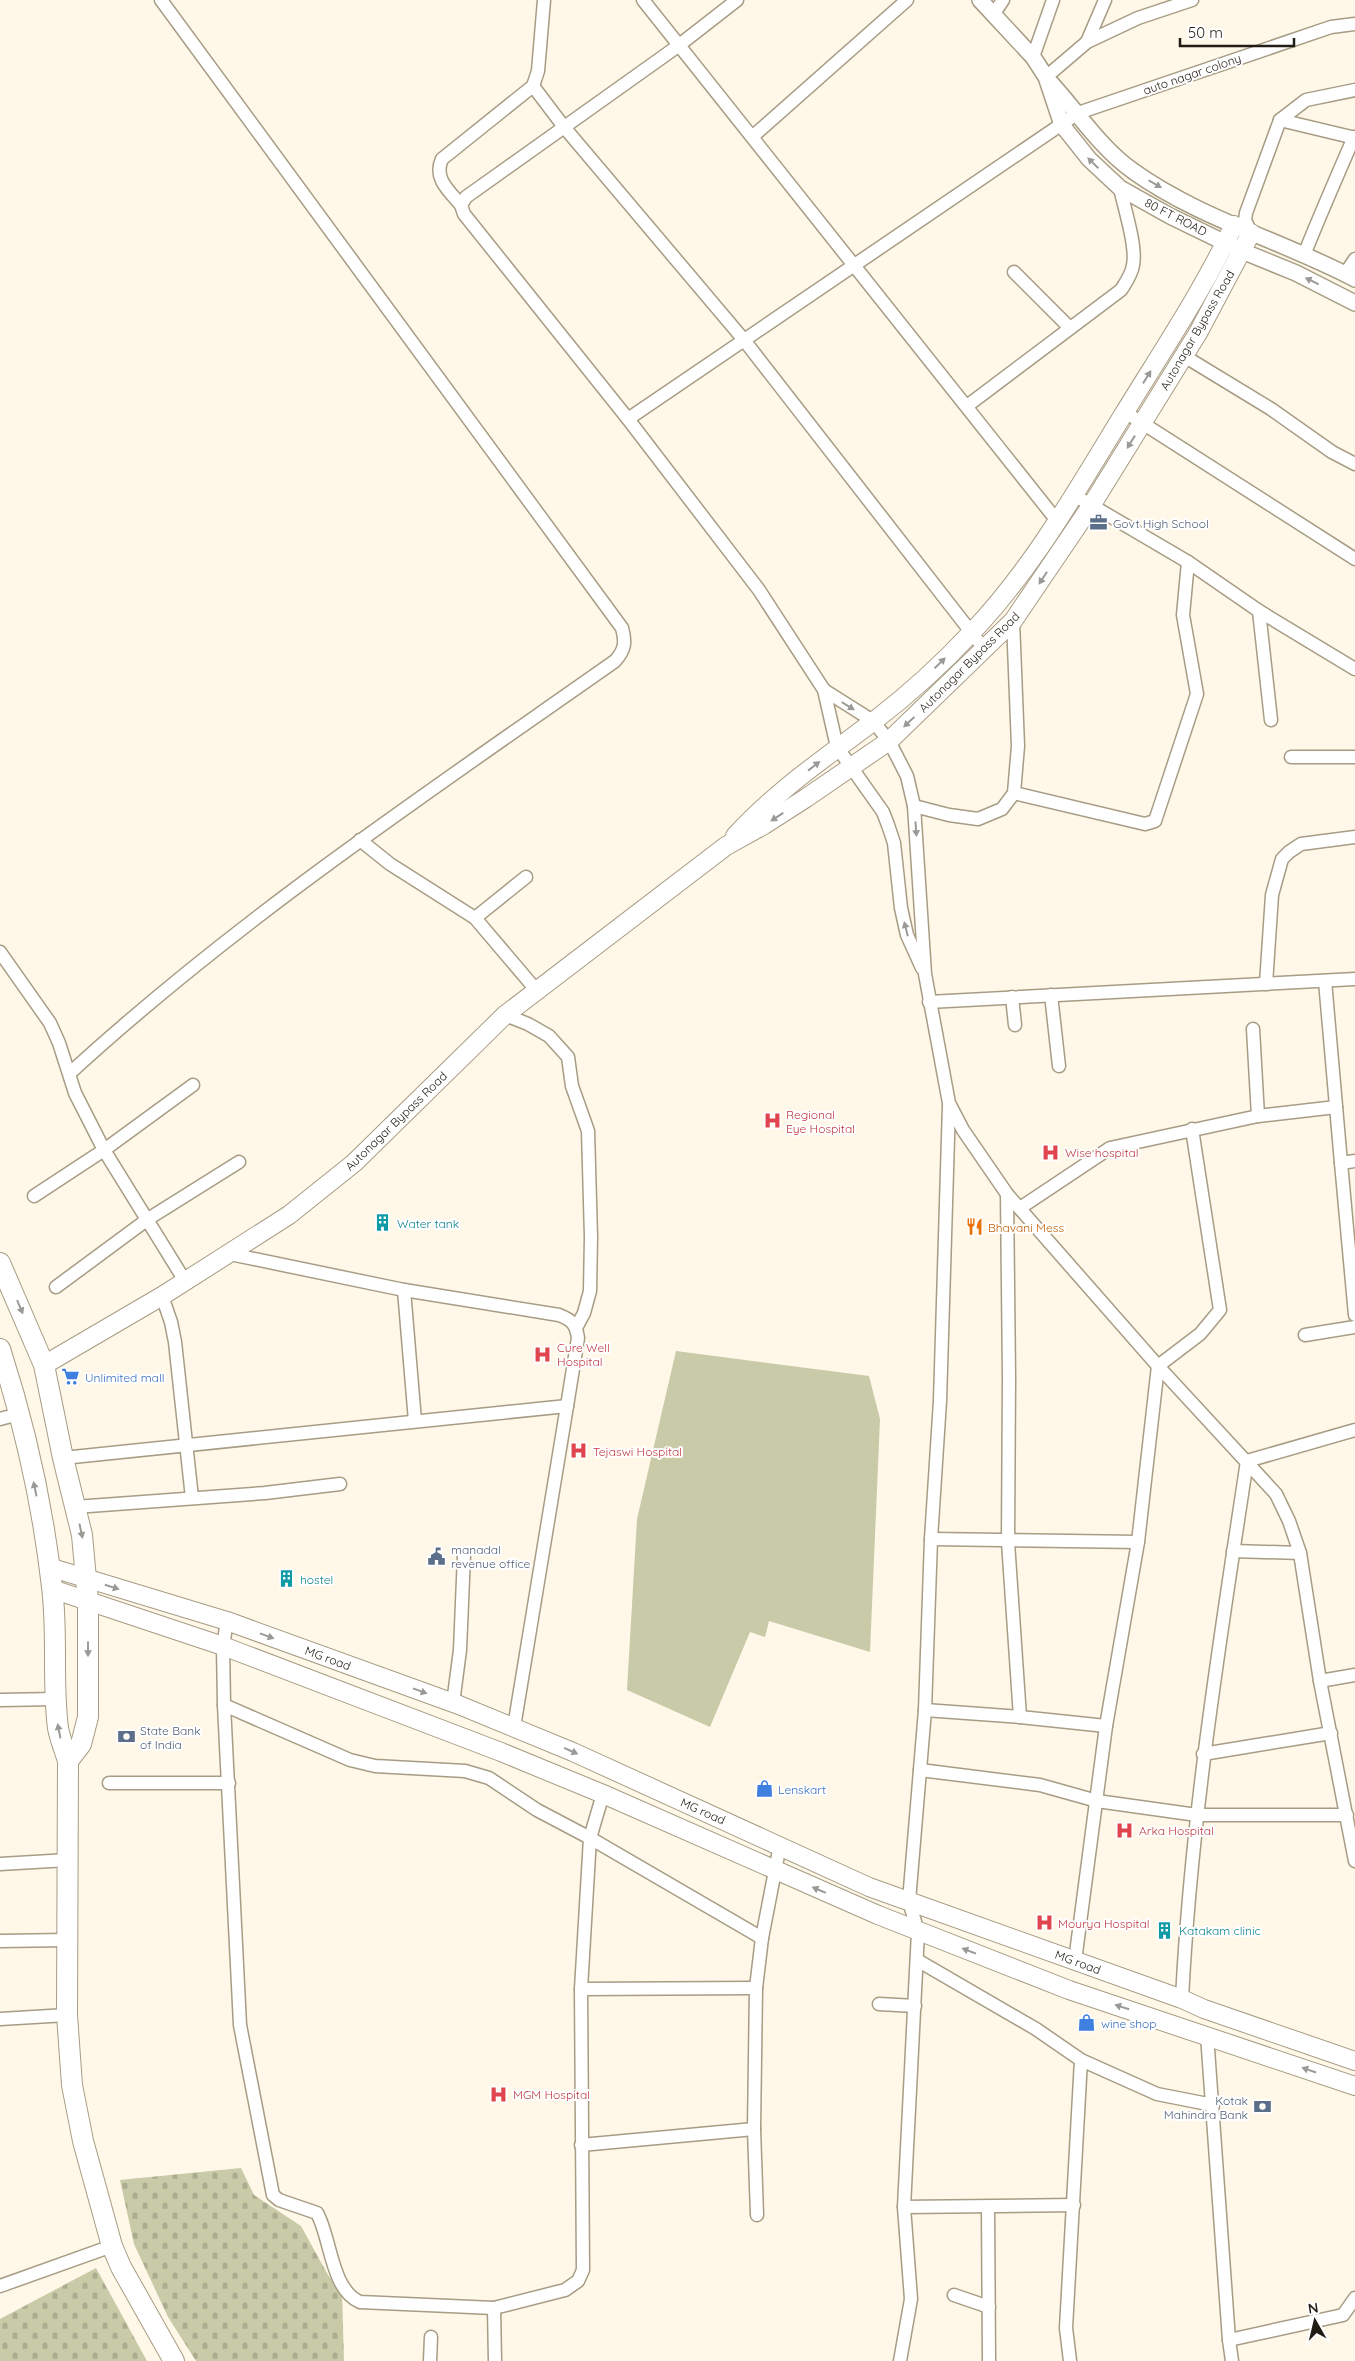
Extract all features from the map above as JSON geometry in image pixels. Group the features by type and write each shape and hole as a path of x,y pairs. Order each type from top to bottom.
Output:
{"highway":[{"path":"0,1263 44,1365 63,1458 82,1534 88,1601 88,1717 81,1744 68,1761"},
{"path":"0,1349 9,1416 42,1519 52,1589 58,1730 68,1761 67,2015 72,2085 81,2132 112,2246 121,2267 174,2361"}],"main road":[{"name":"Autonagar Bypass Road","path":"726,846 756,814 914,688 972,633 1009,588 1058,522 1181,323 1234,225"},
{"name":"Autonagar Bypass Road","path":"44,1365 162,1296 289,1215 354,1163 505,1016 726,846 764,825 852,768 889,741 1013,621 1091,506 1184,356 1251,233"},
{"name":"MG road","path":"49,1567 227,1621 453,1703 780,1845 869,1887 1182,1999 1204,2009 1354,2056"},
{"name":"MG road","path":"52,1589 223,1646 492,1749 603,1794 774,1871 918,1932 1069,1990 1355,2086"}],"street":[{"path":"70,1073 134,1014 210,952 360,840 616,661 624,652 625,638 622,628 161,0"},
{"path":"544,0 538,71 533,86 442,159 438,167 439,175 444,185 461,205 464,214 628,419 759,590 824,690 838,747 883,812 888,825 894,843 901,908 908,935 925,974"},
{"path":"643,0 1058,522"},
{"path":"461,205 466,197 678,46 737,0"},
{"path":"752,137 907,0"},
{"name":"80 FT ROAD","path":"980,0 1033,57 1046,78 1104,145 1132,171 1234,225 1350,277"},
{"path":"993,15 1003,0"},
{"path":"1033,57 1053,0"},
{"path":"1087,42 1105,0"},
{"path":"1046,78 1087,42 1138,18 1192,0"},
{"name":"auto nagar colony","path":"628,419 1078,113 1330,28 1355,24"},
{"name":"80 FT ROAD","path":"1046,78 1062,125 1089,159 1120,188 1170,216 1242,251 1296,273 1355,303"},
{"path":"533,86 564,127 744,340 985,650"},
{"path":"1251,233 1245,220 1246,213 1280,120 1306,100 1355,90"},
{"path":"1280,120 1354,138 1333,181 1328,198 1304,255"},
{"path":"967,406 1121,290 1128,279 1133,265 1133,252 1120,188"},
{"path":"1350,277 1355,259"},
{"path":"1014,272 1070,328"},
{"path":"1184,356 1271,409 1332,452 1355,464"},
{"path":"1125,412 1355,559"},
{"path":"1074,495 1188,562 1259,611 1355,669"},
{"path":"1014,793 1145,824 1156,822 1198,694 1183,614 1188,562"},
{"path":"1259,611 1271,720"},
{"path":"914,806 949,815 978,819 1002,809 1014,793 1018,738 1013,621"},
{"path":"824,690 873,721 889,741 908,776 912,788 925,974 949,1103 940,1401 931,1540 925,1710 909,1901 918,1932 904,2207 911,2299 897,2360"},
{"path":"1291,757 1355,756"},
{"path":"1266,984 1272,895 1282,859 1288,852 1301,844 1355,837"},
{"path":"360,840 390,864 475,918 537,991"},
{"path":"475,918 526,877"},
{"path":"0,952 50,1024 70,1073 75,1093 104,1150 185,1280"},
{"path":"929,1002 1355,978"},
{"path":"1325,981 1355,1315"},
{"path":"1051,995 1059,1066"},
{"path":"1012,997 1014,1024"},
{"path":"505,1016 528,1024 549,1036 568,1057 572,1086 588,1130 591,1227 590,1291 584,1313 576,1328"},
{"path":"1253,1029 1258,1116"},
{"path":"34,1196 104,1150 193,1085"},
{"path":"949,1103 963,1130 1007,1194 1158,1366 1276,1494 1289,1521 1300,1552 1320,1681 1355,1861"},
{"path":"1020,1208 1110,1148 1258,1116 1336,1107"},
{"path":"1075,1961 1106,1726 1138,1542 1158,1366 1200,1334 1220,1310 1192,1129"},
{"path":"56,1287 148,1219 239,1162"},
{"path":"1341,1163 1355,1162"},
{"path":"1007,1194 1010,1378 1008,1542 1020,1717"},
{"path":"230,1254 404,1290 559,1315 571,1320 576,1328 578,1338 514,1728"},
{"path":"404,1290 415,1421"},
{"path":"162,1296 171,1322 175,1342 188,1445 192,1498"},
{"path":"1305,1335 1355,1327"},
{"path":"63,1458 567,1406"},
{"path":"1247,1461 1355,1430"},
{"path":"1182,1999 1185,1943 1203,1754 1247,1461"},
{"path":"75,1508 265,1493 340,1484"},
{"path":"931,1540 1138,1542"},
{"path":"1233,1551 1300,1552"},
{"path":"453,1703 460,1650 464,1555"},
{"path":"227,1621 223,1646 224,1705 240,2026 273,2195 279,2200 318,2212 324,2225 336,2276 352,2299 360,2302 494,2308 565,2290 578,2281 583,2270 581,1989 590,1838 603,1794"},
{"path":"1320,1681 1355,1675"},
{"path":"0,1700 56,1699"},
{"path":"224,1705 350,1760 375,1766 465,1771 489,1778 537,1810 590,1838 762,1938"},
{"path":"925,1710 1106,1726"},
{"path":"1203,1754 1331,1733"},
{"path":"920,1770 1040,1786 1097,1801 1197,1814 1347,1815"},
{"path":"109,1783 228,1783"},
{"path":"757,2215 754,2129 756,1988 762,1938 780,1845"},
{"path":"0,1864 68,1860"},
{"path":"0,1941 68,1940"},
{"path":"916,1960 1036,2029 1081,2060 1157,2094 1213,2105"},
{"path":"581,1989 756,1988"},
{"path":"879,2004 915,2006"},
{"path":"0,2019 67,2015"},
{"path":"1207,2035 1232,2361"},
{"path":"1070,2361 1066,2328 1081,2060"},
{"path":"581,2145 754,2129"},
{"path":"904,2207 1074,2205"},
{"path":"988,2207 989,2361"},
{"path":"0,2286 112,2246"},
{"path":"954,2295 988,2307"},
{"path":"1229,2340 1343,2316 1355,2298"},
{"path":"494,2308 495,2361"},
{"path":"430,2361 431,2337"}],"green space":[{"path":"676,1351 869,1376 880,1419 870,1652 769,1621 765,1637 750,1632 710,1727 627,1690 637,1519"},
{"path":"241,2168 254,2195 301,2226 328,2275 342,2294 344,2361 196,2361 168,2317 134,2244 120,2180"},
{"path":"96,2268 147,2361 0,2361 0,2319"}],"place":[{"name":"Govt High School","path":"1099,523"},
{"name":"Regional Eye Hospital","path":"772,1121"},
{"name":"Wise hospital","path":"1051,1152"},
{"name":"Water tank","path":"383,1223"},
{"name":"Bhavani Mess","path":"974,1227"},
{"name":"Cure Well Hospital","path":"543,1354"},
{"name":"Unlimited mall","path":"71,1377"},
{"name":"Tejaswi Hospital","path":"579,1451"},
{"name":"manadal revenue office","path":"437,1556"},
{"name":"hostel","path":"286,1579"},
{"name":"State Bank of India","path":"126,1737"},
{"name":"Lenskart","path":"764,1789"},
{"name":"Arka Hospital","path":"1125,1830"},
{"name":"Mourya Hospital","path":"1044,1923"},
{"name":"Katakam clinic","path":"1165,1930"},
{"name":"wine shop","path":"1087,2023"},
{"name":"MGM Hospital","path":"499,2094"},
{"name":"Kotak Mahindra Bank","path":"1262,2107"}]}
